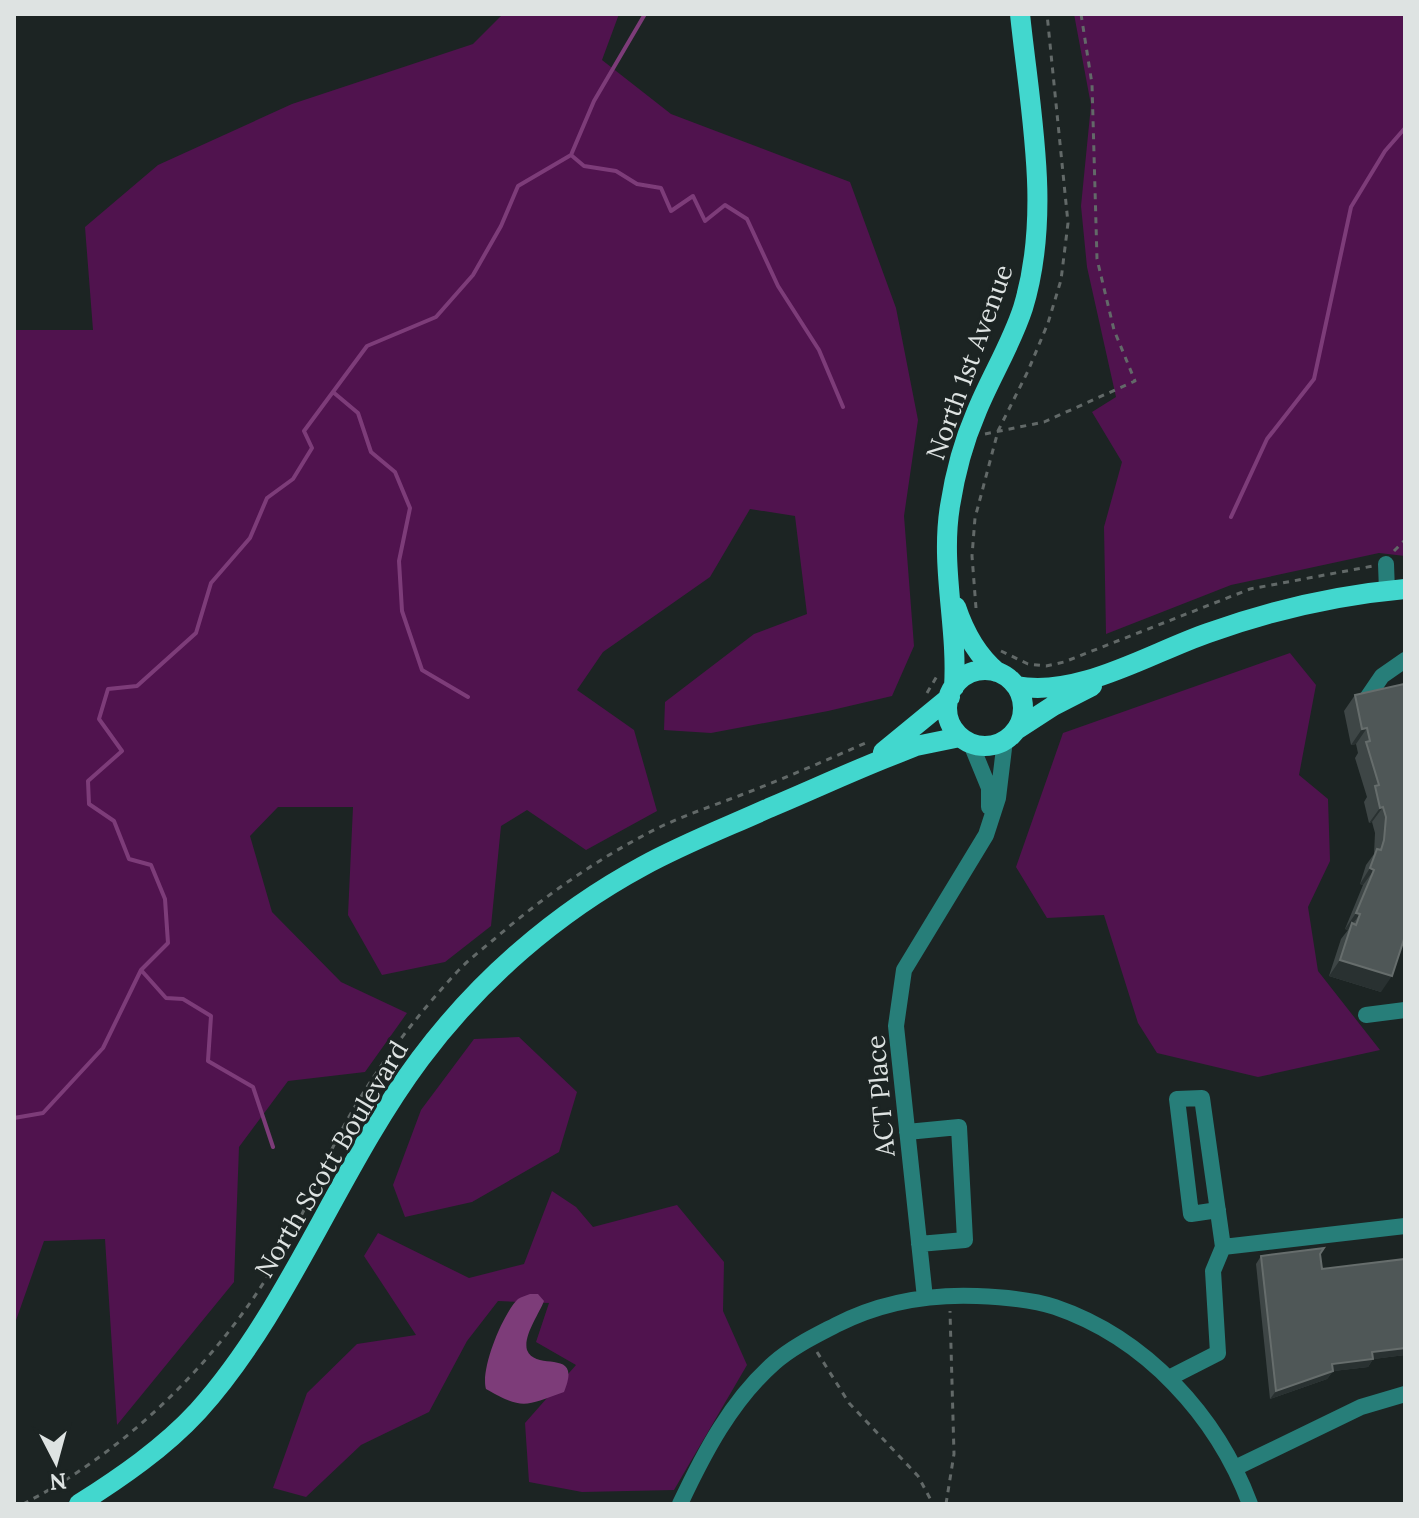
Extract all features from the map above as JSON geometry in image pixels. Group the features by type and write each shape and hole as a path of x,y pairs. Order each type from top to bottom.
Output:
{"main road":[{"name":"North 1st Avenue","path":"952,692 955,663 946,537 949,509 966,438 1023,308 1037,233 1039,198 1020,14"},
{"name":"North 1st Avenue","path":"948,584 964,628 981,656 997,672"},
{"path":"1109,675 1045,688 1016,686 997,672 972,673 961,679 952,692 948,715 952,727 966,740 984,746 1010,735 1109,675 1206,633 1327,600 1396,590"},
{"path":"1010,735 1023,708 1016,686"},
{"name":"North Scott Boulevard","path":"868,765 952,692"},
{"name":"North Scott Boulevard","path":"79,1504 153,1452 197,1412 223,1380 248,1347 404,1082 448,1023 512,959 593,896 641,867 916,746 966,740"}],"lane":[{"path":"1386,564 1396,590"},
{"path":"1367,698 1382,676 1405,660"},
{"name":"ACT Place","path":"925,1298 896,1026 904,970 986,835 1000,785 1002,746 1010,735"},
{"name":"ACT Place","path":"966,740 980,760 989,788 990,817"},
{"path":"1366,1015 1405,1010"},
{"path":"1169,1378 1218,1353 1213,1271 1223,1247 1218,1210 1202,1098 1177,1099 1191,1214 1218,1210"},
{"path":"907,1132 959,1127 965,1240 919,1244"},
{"path":"1223,1247 1405,1226"},
{"path":"680,1504 702,1458 737,1402 775,1362 809,1339 858,1314 898,1301 950,1295 1007,1298 1053,1306 1095,1324 1134,1349 1180,1388 1237,1467 1250,1504"},
{"path":"1237,1467 1361,1407 1405,1394"}],"path":[{"path":"966,438 1044,422 1135,381 1114,330 1097,259 1092,84 1081,14"},
{"path":"981,656 1004,651 1028,664 1046,666 1064,662 1250,589 1386,564"},
{"path":"922,699 943,665 955,663"},
{"path":"806,769 872,740"},
{"path":"946,1504 954,1454 950,1295"},
{"path":"809,1339 849,1403 918,1476 933,1504"}],"shaded area":[{"path":"503,14 619,14 602,60 671,114 850,182 896,308 918,420 904,516 914,646 892,696 711,733 664,730 665,702 754,634 807,614 795,516 750,509 710,577 603,652 577,690 634,730 657,811 586,850 527,810 501,826 491,926 445,962 382,975 348,915 353,807 278,807 250,836 272,912 341,982 407,1013 365,1072 288,1081 239,1147 234,1282 117,1425 105,1239 44,1241 14,1326 14,330 93,330 85,227 158,165 292,104 473,44"},
{"path":"1074,14 1405,14 1405,556 1379,553 1231,585 1106,634 1104,527 1122,462 1092,412 1116,397 1087,267 1081,206 1091,105"},
{"path":"1290,653 1316,685 1299,775 1328,799 1330,861 1308,907 1318,971 1380,1050 1258,1077 1157,1053 1138,1023 1104,915 1047,918 1016,867 1063,733"},
{"path":"519,1037 577,1092 559,1152 472,1202 405,1217 393,1185 421,1110 474,1039"},
{"path":"552,1191 576,1207 593,1227 677,1205 724,1262 723,1311 747,1365 674,1490 582,1492 529,1482 525,1423 576,1365 536,1342 549,1303 498,1301 467,1341 429,1412 361,1445 306,1497 273,1488 307,1393 357,1344 416,1335 364,1256 378,1233 469,1278 524,1264"},
{"path":"538,1294 544,1301 529,1332 527,1350 539,1360 563,1365 568,1369 568,1378 564,1392 524,1404 486,1389 485,1380 494,1342 506,1316 518,1299"}],"building":[{"path":"1404,684 1405,936 1392,976 1340,960 1352,923 1356,925 1360,914 1356,913 1374,870 1370,868 1377,849 1381,850 1386,817 1383,807 1380,808 1375,786 1379,785 1366,742 1370,741 1367,728 1362,729 1355,695"},
{"path":"1324,1248 1320,1254 1322,1269 1405,1259 1405,1348 1372,1352 1373,1359 1332,1364 1333,1371 1276,1391 1261,1256"}],"waterway":[{"path":"273,1147 253,1087 208,1061 211,1016 183,999 166,998 141,970 168,943 165,899 151,865 129,859 114,821 89,804 88,781 122,751 99,719 108,689 137,686 196,633 211,583 250,538 267,498 293,479 312,448 304,431 367,346 436,317 473,275 501,226 518,186 571,155 594,101 645,14"},
{"path":"1231,517 1267,439 1314,379 1351,207 1385,151 1405,128"},
{"path":"571,155 584,166 616,171 637,184 661,188 671,211 693,196 705,221 725,205 747,219 778,286 819,350 843,407"},
{"path":"333,392 358,413 371,452 395,472 410,508 399,561 402,611 422,670 468,697"},
{"path":"14,1118 43,1113 103,1048 141,970"}]}
